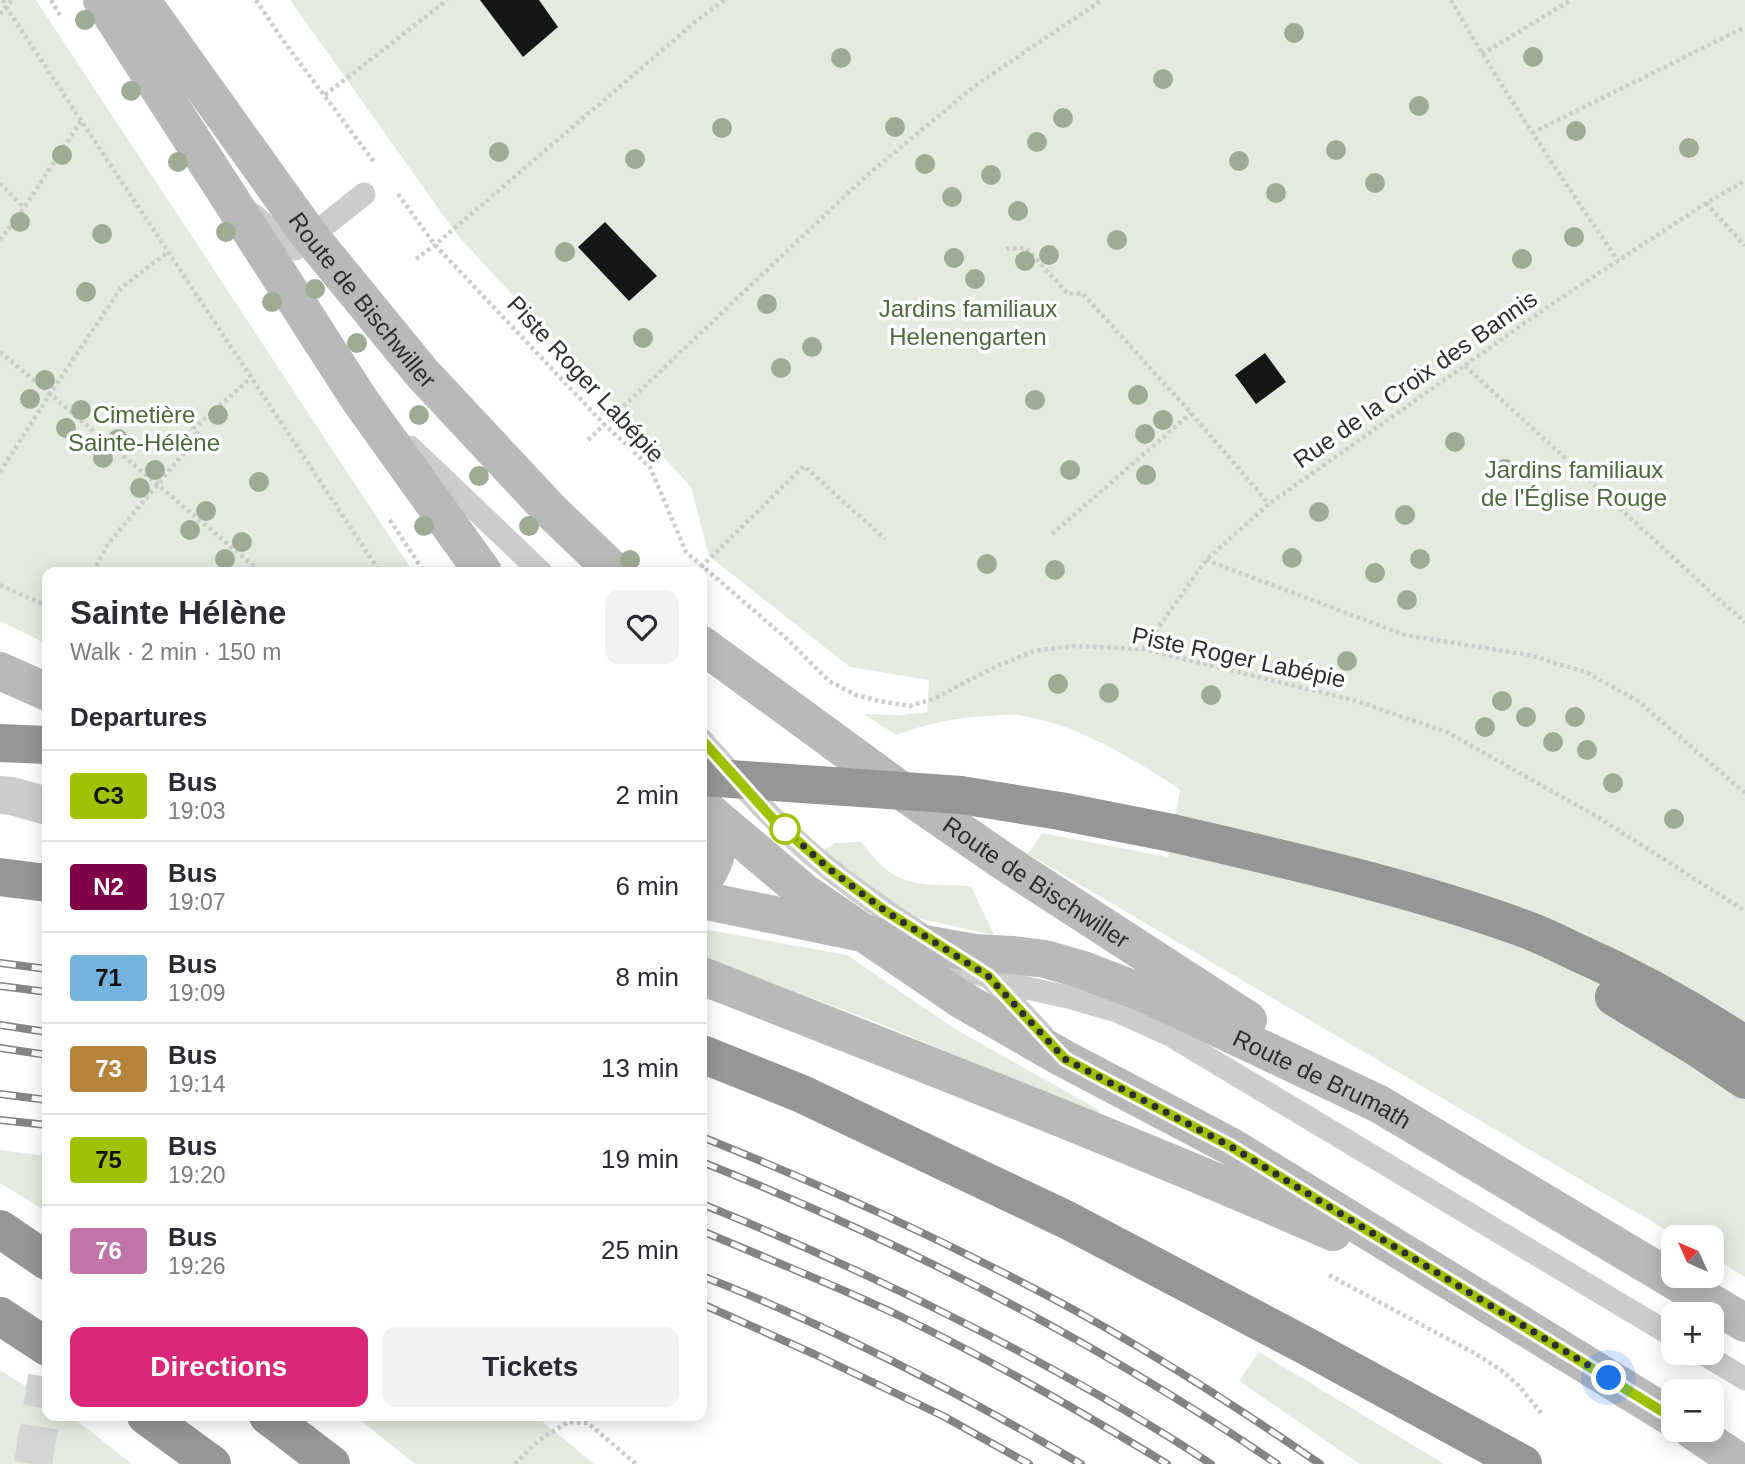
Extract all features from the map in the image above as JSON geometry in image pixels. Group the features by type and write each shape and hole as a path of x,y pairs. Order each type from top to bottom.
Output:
{"highway":[{"path":"0,743 42,745"},
{"path":"707,777 961,795 1172,833 1334,871 1527,929 1621,972 1745,1045"},
{"path":"1246,850 1418,907 1517,949 1610,995 1745,1080"},
{"path":"0,877 42,882"},
{"path":"707,1056 802,1094 1068,1220 1523,1464"},
{"path":"0,1229 42,1258"},
{"path":"0,1316 42,1344"},
{"path":"152,1421 212,1464"},
{"path":"275,1421 331,1464"}],"main road":[{"name":"Route de Bischwiller","path":"102,0 359,400 478,567"},
{"name":"Route de Bischwiller","path":"141,0 310,236 422,373 551,511 610,567"},
{"name":"Route de Bischwiller","path":"707,649 906,794 1006,863 1379,1104"},
{"path":"0,671 42,690"},
{"path":"707,875 712,868 718,846 708,812"},
{"path":"708,812 805,893 862,933"},
{"name":"Route de Brumath","path":"707,901 975,953 1045,960 1083,970 1148,995 1379,1104 1745,1323"},
{"name":"Route de Brumath","path":"862,933 962,1000 1065,1059 1230,1146 1661,1411"},
{"name":"Route de Brumath","path":"707,978 1017,1099 1261,1200 1470,1292"},
{"path":"1710,1442 1742,1464"}],"street":[{"path":"0,795 42,805"}],"lane":[{"path":"226,194 295,249 365,194"},
{"path":"359,400 536,567"},
{"path":"707,746 772,818 828,868 884,910 988,976 1065,1059"},
{"path":"707,919 895,955 988,976 1117,1011 1170,1035 1661,1329"},
{"path":"1722,1365 1745,1379"}],"path":[{"path":"3,0 377,567"},
{"path":"0,14 12,0"},
{"path":"256,0 382,172"},
{"path":"325,96 447,0"},
{"path":"416,259 435,246 685,30 724,0"},
{"path":"588,440 866,177 976,85 1102,0"},
{"path":"1451,0 1532,133 1618,261"},
{"path":"1482,54 1572,0"},
{"path":"1532,133 1745,27"},
{"path":"0,240 81,121"},
{"name":"Rue de la Croix des Bannis","path":"1143,649 1206,560 1269,504 1545,308 1706,203 1745,181"},
{"path":"0,183 24,208"},
{"name":"Piste Roger Labépie","path":"397,193 435,246 605,425 650,467 686,552 701,567"},
{"path":"1706,203 1745,246"},
{"path":"1006,249 1026,248 1068,294 1082,293 1269,504"},
{"path":"0,472 121,288 168,252"},
{"path":"0,352 255,567"},
{"path":"1465,366 1745,622"},
{"path":"96,567 108,544 199,435 193,429 251,377"},
{"path":"1052,534 1191,413"},
{"path":"701,567 804,466 886,539"},
{"path":"1206,560 1405,635 1529,655 1588,673 1638,701 1745,793"},
{"name":"Piste Roger Labépie","path":"707,572 787,639 829,681 856,695 879,701 910,706 933,699 995,667 1034,651 1074,646 1143,649 1353,700 1447,732 1596,816 1745,911"},
{"path":"0,585 42,604"},
{"path":"516,1464 538,1441 568,1422 588,1423 636,1464"}],"green space":[{"name":"Cimetière Sainte-Hélène","path":"0,0 36,0 410,567 42,567 42,642 0,621"},
{"path":"290,0 1745,0 1745,1277 1724,1264 1724,1225 1661,1227 1028,854 1042,833 1168,857 1180,790 1123,754 1082,734 1040,719 1012,715 954,719 896,735 864,714 903,715 927,712 929,680 850,667 709,556 691,487 458,236"},
{"path":"862,842 886,869 909,881 971,886 994,935 912,917 822,851 835,843"},
{"path":"707,930 847,955 955,1029 1099,1110 1099,1115 1096,1115 886,1026 707,959"},
{"path":"0,1150 42,1155 42,1209 0,1183"},
{"path":"1259,1352 1444,1464 1360,1464 1239,1381"},
{"path":"0,1370 42,1397 42,1421 77,1421 132,1464 0,1464"},
{"path":"361,1421 542,1421 594,1464 415,1464"}],"building":[{"path":"480,0 539,0 558,27 523,57"},
{"path":"605,222 657,276 629,301 578,247"},
{"path":"1265,353 1286,382 1256,404 1235,375"}],"tunnel":[{"path":"33,1464 42,1408"}],"railway":[{"path":"0,963 42,968"},
{"path":"0,986 42,991"},
{"path":"0,1025 42,1031"},
{"path":"0,1048 42,1054"},
{"path":"0,1094 42,1099"},
{"path":"0,1120 42,1124"},
{"path":"707,1139 885,1215 1063,1304 1194,1381 1320,1464"},
{"path":"707,1164 851,1226 998,1297 1140,1377 1277,1464"},
{"path":"707,1206 846,1266 986,1334 1100,1396 1211,1464"},
{"path":"707,1233 853,1294 970,1351 1167,1464"},
{"path":"707,1278 895,1362 1081,1464"},
{"path":"707,1306 943,1416 1029,1464"}],"bus line":[{"name":"C3","path":"707,746 772,818 828,868 884,910 988,976 1065,1059 1230,1146 1661,1411"}],"route":[{"path":"785,829 828,868 884,910 988,976 1065,1059 1230,1146 1609,1378"}],"park label":[{"name":"Jardins familiaux Helenengarten","path":"968,322"},
{"name":"Jardins familiaux de l'Église Rouge","path":"1574,483"}]}
